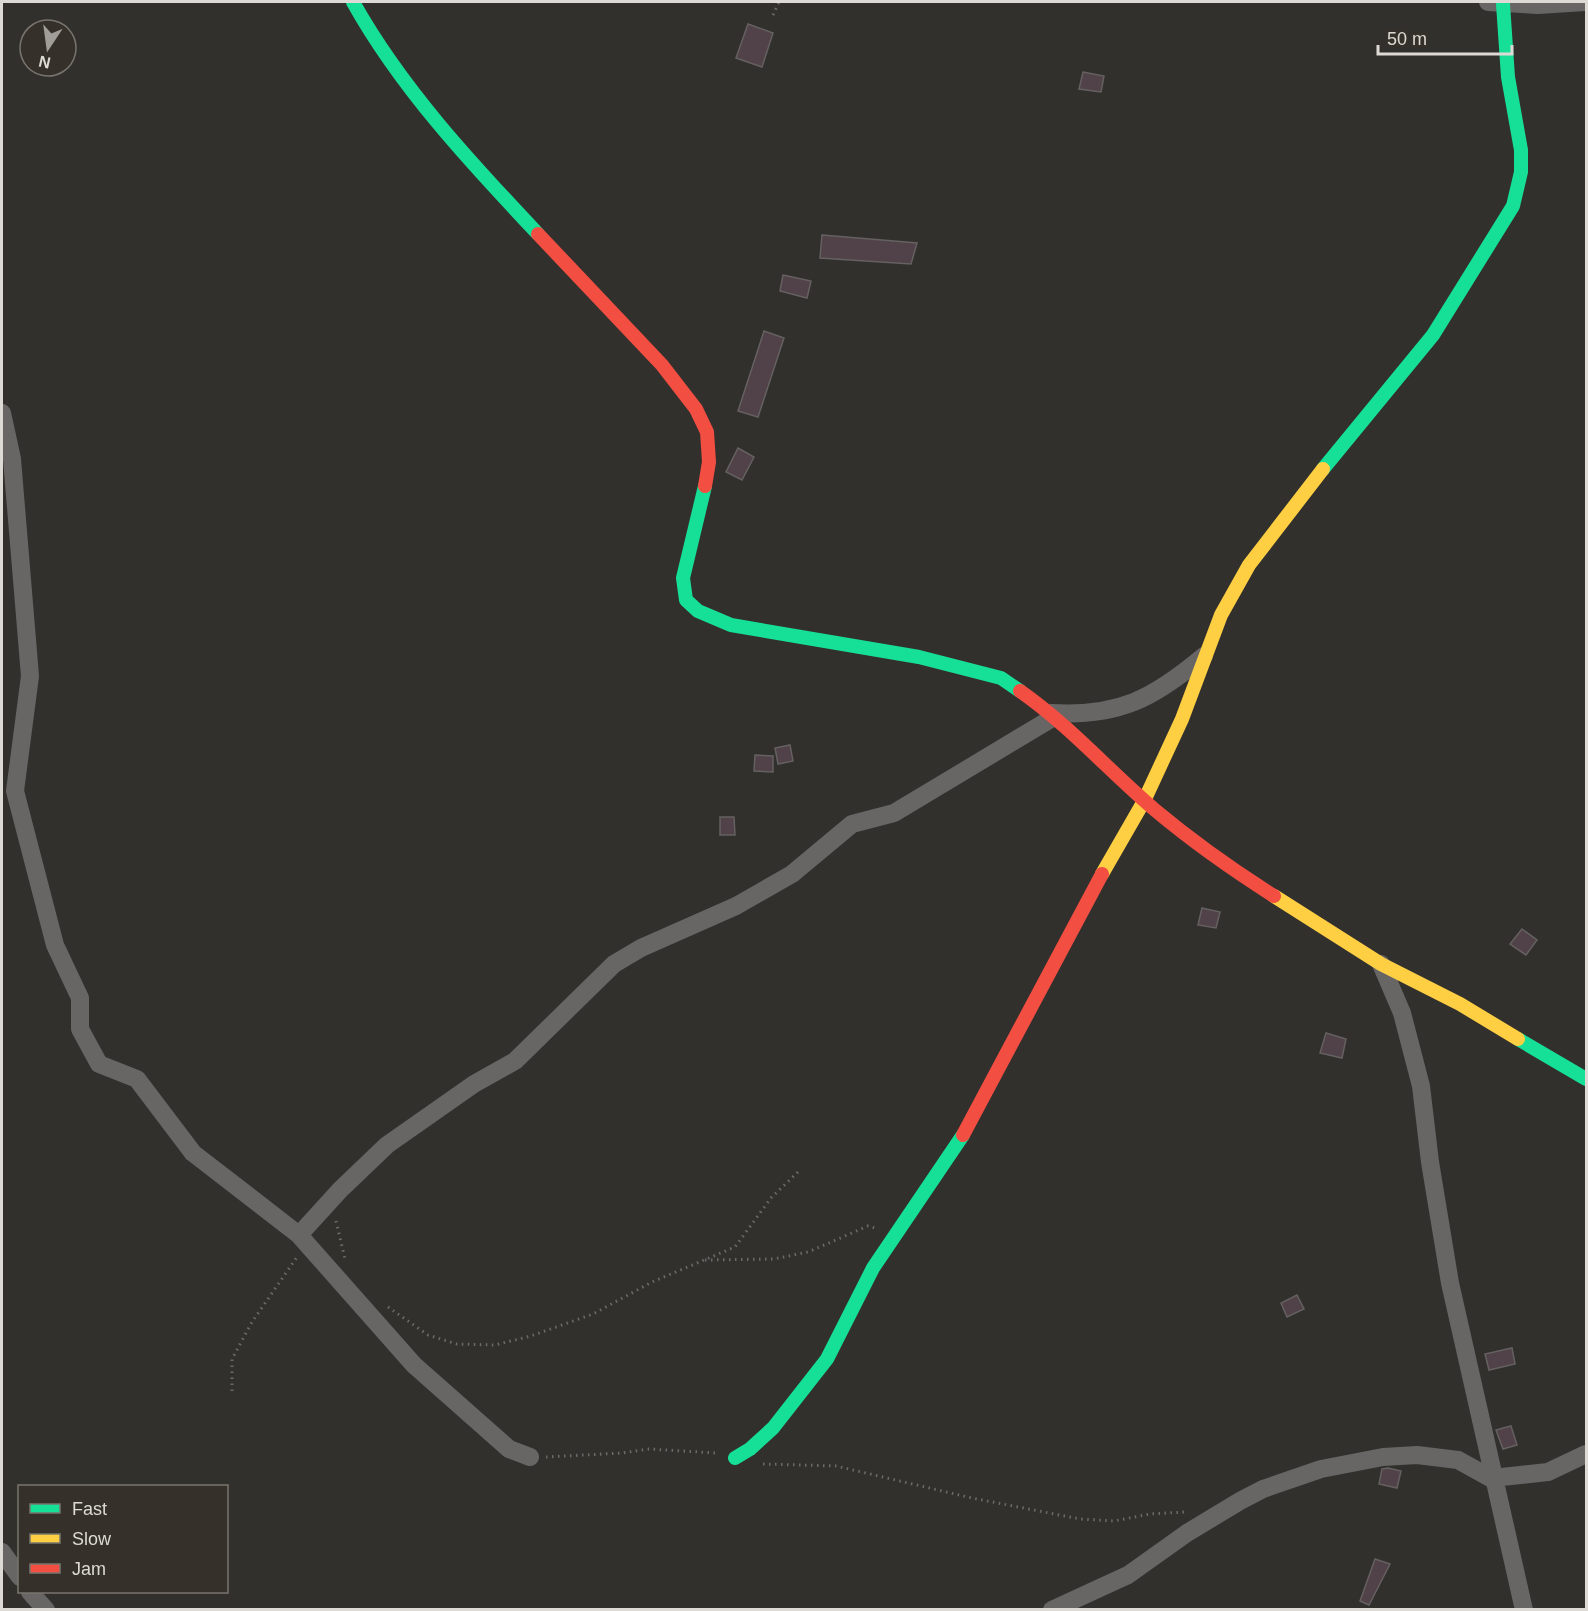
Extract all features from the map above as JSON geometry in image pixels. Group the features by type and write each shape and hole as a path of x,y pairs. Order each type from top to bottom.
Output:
{"street":[{"path":"353,2 376,43 450,136 502,196 662,365 696,409 707,432 709,462 702,504 683,578 686,600 711,618 731,625 965,667 1001,678 1052,715 1144,801 1232,868 1381,964 1460,1004 1587,1079"},
{"path":"735,1458 750,1449 773,1428 827,1359 866,1281 956,1148 988,1093 1100,877 1144,801 1182,719 1221,615 1249,565 1289,510 1433,336 1513,206 1521,172 1521,150 1496,3 1538,5 1585,2"},
{"path":"2,413 12,459 30,676 15,792 56,945 80,998 80,1029 99,1064 137,1079 193,1154 302,1239 414,1365 509,1449 530,1457"},
{"path":"302,1239 327,1204 387,1145 474,1084 515,1060 614,964 641,948 736,906 792,874 852,824 894,813 1052,715 1100,714 1118,709 1164,686 1204,656"},
{"path":"1381,964 1402,1013 1420,1086 1450,1283 1524,1610"},
{"path":"1496,1481 1502,1477 1548,1472 1587,1454"},
{"path":"1052,1610 1128,1575 1216,1515 1263,1490 1321,1469 1401,1455 1458,1460 1496,1481"},
{"path":"2,1552 18,1574"},
{"path":"31,1593 46,1610"}],"path":[{"path":"773,15 779,2"},
{"path":"384,1304 428,1335 457,1344 495,1345 531,1336 594,1314 652,1282 735,1247 771,1198 801,1169"},
{"path":"327,1204 337,1223 347,1268"},
{"path":"703,1260 785,1257 808,1252 868,1226 897,1234"},
{"path":"232,1391 231,1359 302,1239"},
{"path":"530,1457 613,1454 649,1449 710,1451 777,1466 836,1466 972,1498 1080,1519 1114,1521 1175,1512 1216,1515"}],"building":[{"path":"748,24 773,33 762,67 736,58"},
{"path":"1083,72 1104,76 1101,92 1079,89"},
{"path":"822,235 917,243 911,264 820,258"},
{"path":"783,275 811,281 807,298 780,291"},
{"path":"764,331 784,338 758,417 738,411"},
{"path":"738,448 754,457 742,480 726,472"},
{"path":"790,745 793,761 778,764 775,748"},
{"path":"755,755 773,756 773,772 754,771"},
{"path":"720,817 734,817 735,835 720,835"},
{"path":"1202,908 1220,912 1216,928 1198,925"},
{"path":"1522,929 1537,940 1526,955 1510,944"},
{"path":"1326,1033 1346,1039 1342,1058 1320,1053"},
{"path":"1297,1295 1304,1309 1287,1317 1281,1303"},
{"path":"1512,1348 1515,1364 1489,1370 1485,1354"},
{"path":"1511,1426 1517,1445 1503,1449 1496,1430"},
{"path":"1382,1469 1401,1471 1397,1488 1379,1484"},
{"path":"1375,1559 1390,1564 1369,1605 1360,1601"}],"traffic: fast":[{"path":"353,2 393,65 438,124 538,234"},
{"path":"1323,469 1433,335 1513,206 1521,172 1521,150 1508,77 1503,4"},
{"path":"705,486 683,578 686,600 698,611 731,625 919,657 1001,678 1020,691"},
{"path":"1518,1039 1586,1079"},
{"path":"735,1458 750,1449 773,1428 827,1359 873,1268 963,1135"}],"traffic: slow":[{"path":"1102,874 1144,801 1182,719 1221,615 1249,565 1323,469"},
{"path":"1274,896 1381,964 1460,1004 1518,1039"}],"traffic: jam":[{"path":"538,234 662,365 696,409 707,432 709,462 705,486"},
{"path":"1020,691 1056,719 1169,822 1274,896"},
{"path":"963,1135 1102,874"}]}
